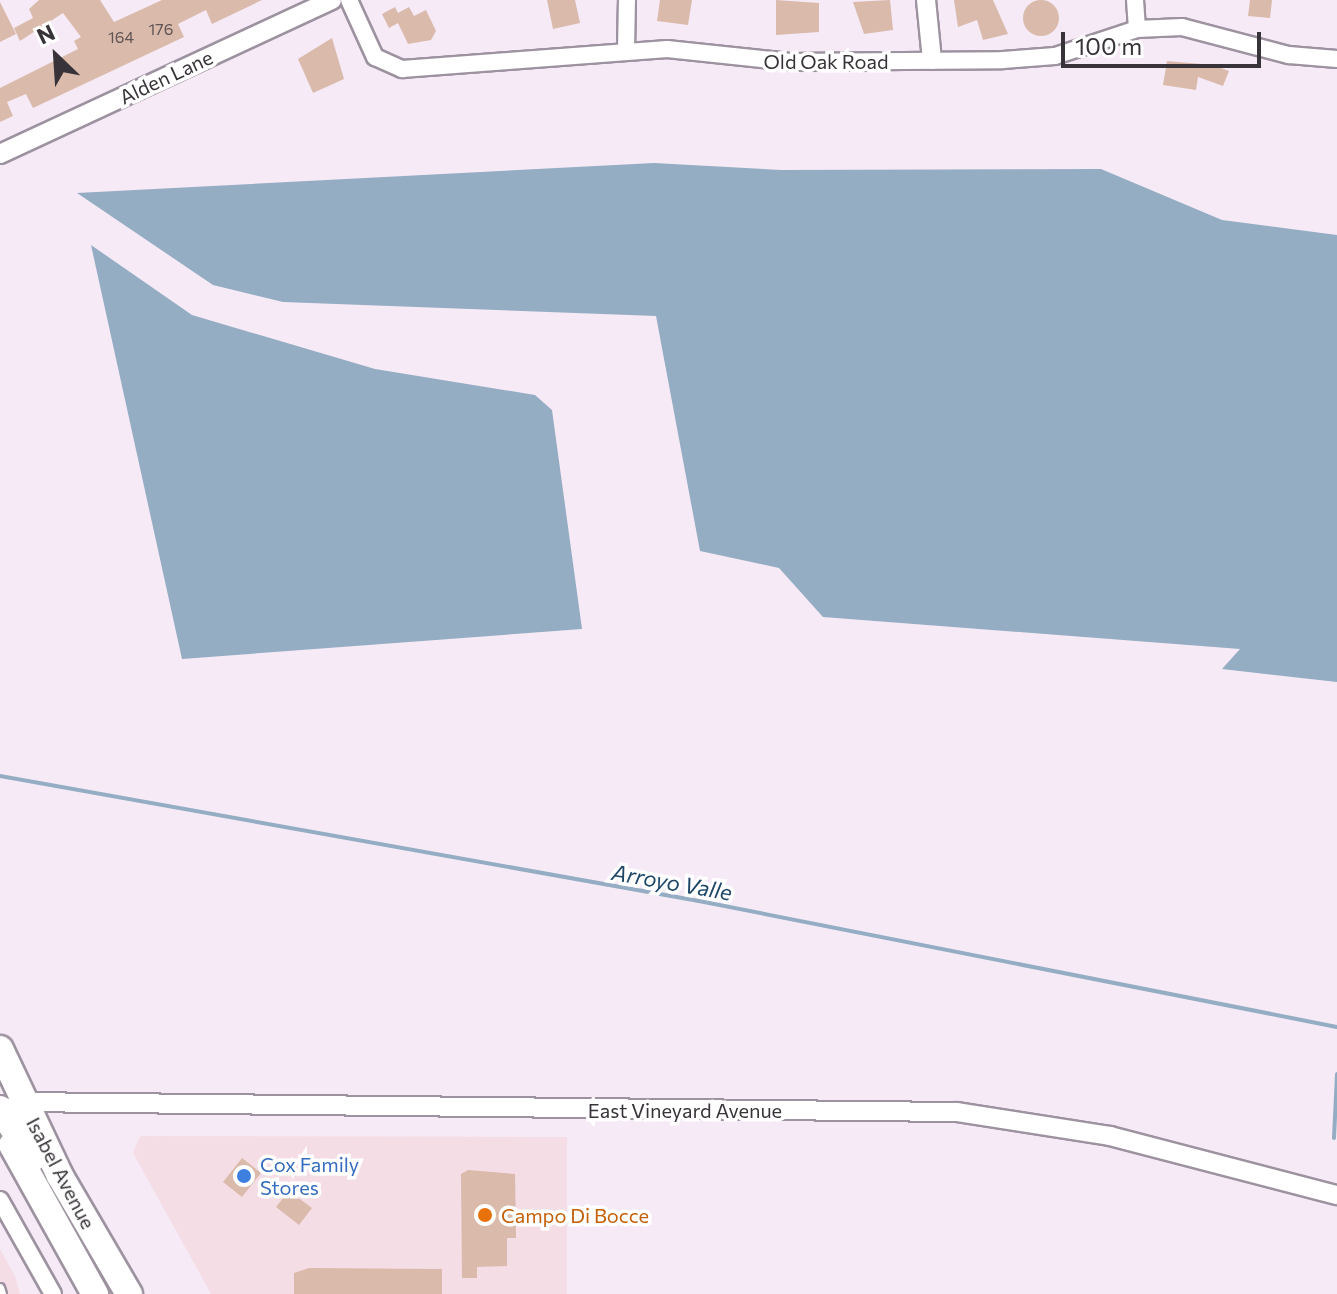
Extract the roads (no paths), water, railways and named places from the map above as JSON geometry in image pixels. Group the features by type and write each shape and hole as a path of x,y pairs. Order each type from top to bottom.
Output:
{"highway":[{"name":"Isabel Avenue","path":"0,1049 8,1105 129,1294"},
{"path":"0,1077 8,1105 110,1294"},
{"name":"Isabel Avenue","path":"0,1120 95,1294"}],"street":[{"name":"Alden Lane","path":"0,154 332,0"},
{"name":"Old Oak Road","path":"349,0 387,68 626,50 790,62 1055,56 1137,29 1182,27 1289,55 1337,59"},
{"path":"626,50 627,0"},
{"path":"926,0 932,60"},
{"path":"1135,0 1137,29"},
{"name":"East Vineyard Avenue","path":"8,1105 957,1112 1110,1136 1337,1195"},
{"path":"0,1200 53,1294"}],"lane":[{"path":"0,1288 2,1294"}],"water":[{"path":"654,163 781,170 1101,169 1222,220 1337,235 1337,682 1222,669 1240,649 823,617 779,568 700,551 656,316 283,302 213,285 77,193"},
{"path":"91,245 192,315 375,369 535,395 552,410 582,629 182,659"}],"waterway":[{"name":"Arroyo Valle","path":"0,776 699,901 1337,1027"},
{"path":"1334,1138 1337,1074"}],"place":[{"name":"Cox Family Stores","path":"244,1176"},
{"name":"Campo Di Bocce","path":"485,1215"}]}
